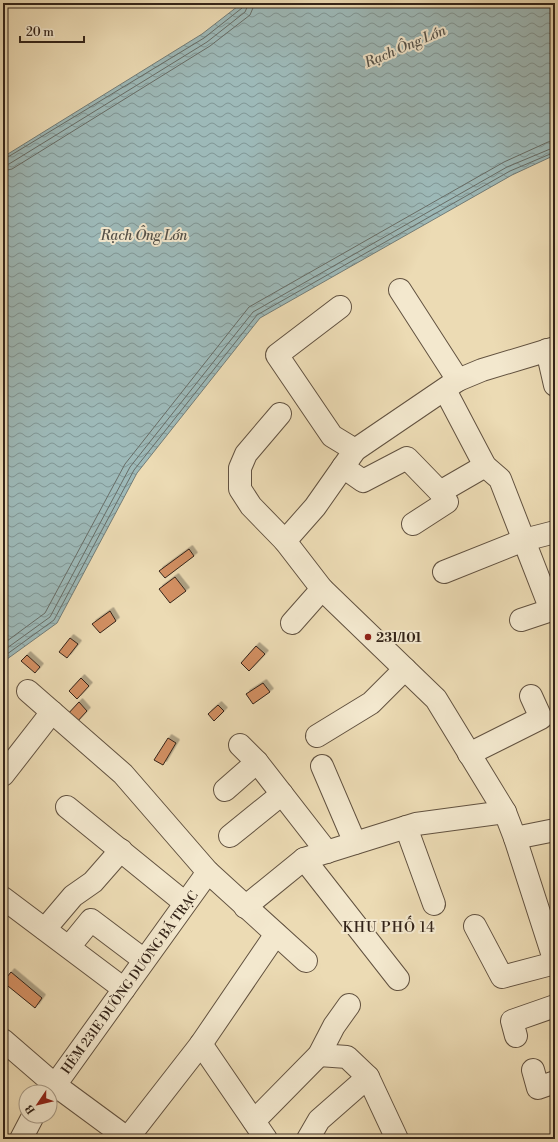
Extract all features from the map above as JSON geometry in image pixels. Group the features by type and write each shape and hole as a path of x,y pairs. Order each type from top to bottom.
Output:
{"street":[{"path":"400,290 452,385 524,540 551,610 521,620"},
{"path":"340,307 277,355 349,459 363,482 408,458 440,492 447,502 413,524"},
{"path":"285,541 315,507 349,459 452,385 482,370 551,349 555,385"},
{"path":"280,414 246,454 240,468 240,490 251,506 285,541 322,589 436,699 505,812 515,838 555,962 502,977 475,926"},
{"path":"440,492 493,473"},
{"path":"444,572 524,540 555,532"},
{"path":"292,622 322,589"},
{"path":"317,736 371,703 406,669"},
{"path":"28,691 123,774 208,872 306,961"},
{"path":"469,754 541,718 531,696"},
{"path":"3,775 52,712"},
{"path":"240,745 257,762 327,852"},
{"path":"225,790 257,762"},
{"path":"322,766 355,843"},
{"path":"230,836 282,794"},
{"path":"67,807 185,903"},
{"path":"245,907 304,859 406,827 505,812"},
{"path":"406,827 434,904"},
{"path":"515,838 555,830"},
{"path":"45,929 73,896 93,882 120,850"},
{"path":"304,859 398,979"},
{"name":"HẺM 231E ĐƯỜNG DƯƠNG BÁ TRẠC","path":"55,1084 208,872"},
{"path":"3,898 124,989"},
{"path":"69,947 91,920 144,960"},
{"path":"58,1092 127,1139 156,1104 201,1044 276,934"},
{"path":"254,1122 319,1055 334,1026 349,1005"},
{"path":"516,1036 512,1021 555,1006"},
{"path":"3,1040 48,1084"},
{"path":"201,1044 266,1139"},
{"path":"319,1055 347,1057 368,1077 397,1139"},
{"path":"533,1070 538,1088 555,1082"},
{"path":"308,1139 319,1120 368,1077"},
{"path":"20,1139 28,1124"}],"water":[{"name":"Rạch Ông Lớn","path":"242,3 555,3 555,155 512,175 260,318 137,473 57,623 3,662 3,157 202,34"}],"building":[{"path":"189,549 194,556 165,578 159,571"},
{"path":"175,577 186,591 170,603 159,589"},
{"path":"110,611 116,621 100,633 92,624"},
{"path":"70,638 78,644 67,658 59,652"},
{"path":"256,646 265,654 249,671 241,663"},
{"path":"27,655 40,667 35,673 21,661"},
{"path":"81,678 89,686 77,699 69,691"},
{"path":"263,683 270,692 253,704 246,694"},
{"path":"79,702 87,711 75,724 66,716"},
{"path":"218,705 224,711 214,721 208,714"},
{"path":"168,738 176,743 163,765 154,760"},
{"path":"11,972 42,998 35,1008 3,982"}],"place":[{"name":"231/101","path":"368,637"}],"district":[{"name":"KHU PHỐ 14","path":"389,927"}]}
